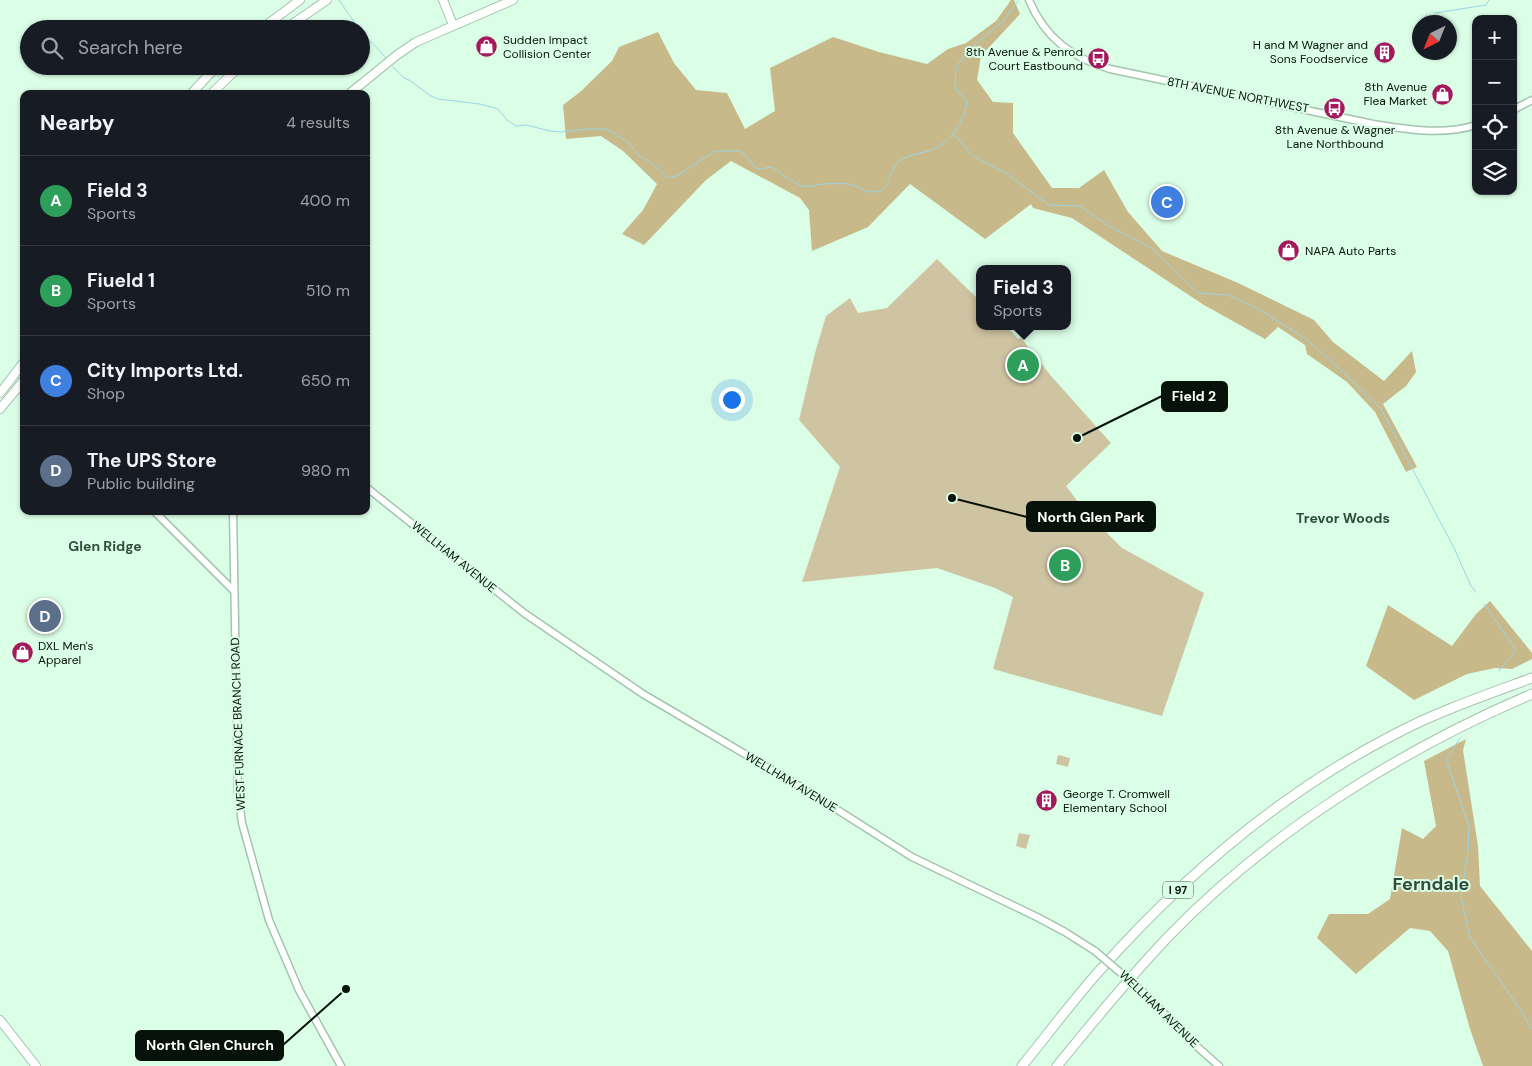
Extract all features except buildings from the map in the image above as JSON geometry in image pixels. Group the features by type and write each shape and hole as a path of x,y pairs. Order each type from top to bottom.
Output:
{"highway":[{"name":"I 97","path":"1022,1066 1100,971 1151,916 1202,868 1256,823 1305,788 1382,741 1430,717 1532,678"},
{"name":"I 97","path":"1057,1066 1119,990 1169,936 1250,862 1298,825 1356,786 1434,741 1532,694"},
{"path":"1498,709 1532,700"}],"main road":[{"path":"273,20 300,0"},
{"path":"298,20 327,0"},
{"path":"443,0 454,25"},
{"path":"354,90 397,55 422,39 513,0"},
{"path":"195,90 209,75"},
{"path":"215,90 231,75"},
{"path":"0,393 20,367"},
{"path":"0,410 20,385"},
{"path":"0,1020 36,1066"}],"street":[{"name":"8TH AVENUE NORTHWEST","path":"1029,0 1052,38 1083,60 1110,70 1373,124 1412,130 1454,130 1472,126"},
{"path":"1517,108 1532,100"},
{"path":"17,371 20,375"},
{"name":"WELLHAM AVENUE","path":"370,490 524,613 643,694 806,790 912,857 1042,919 1095,951 1142,991 1193,1043 1219,1066"},
{"path":"158,515 234,591"},
{"name":"WEST FURNACE BRANCH ROAD","path":"233,515 238,792 242,823 271,925 299,990 340,1066"}],"shaded area":[{"path":"1011,0 1014,0 1020,14 981,56 977,80 993,102 1013,103 1013,133 1052,188 1079,188 1104,170 1128,212 1162,251 1238,283 1314,320 1333,342 1384,381 1412,351 1416,372 1406,386 1383,404 1417,467 1406,472 1375,412 1347,382 1307,354 1305,345 1278,327 1265,339 1204,305 1072,218 1033,208 1031,204 985,239 910,184 868,227 812,251 809,210 800,198 731,161 706,180 644,245 622,234 643,210 657,184 623,151 601,136 566,139 563,105 580,92 612,61 619,47 658,32 674,63 696,90 727,93 745,129 775,111 770,68 833,37 879,52 927,64 948,49 966,43 996,21"},
{"path":"937,259 976,297 976,330 1010,330 1018,339 1021,338 1052,377 1111,443 1066,486 1084,510 1122,548 1204,593 1162,716 993,669 1013,597 995,588 937,568 802,582 840,467 799,420 826,316 850,298 858,313 887,308"},
{"path":"1490,601 1532,653 1532,659 1512,669 1495,668 1467,674 1414,700 1366,666 1388,605 1452,646 1476,614"},
{"path":"1466,739 1463,750 1478,846 1480,886 1532,951 1532,1066 1483,1066 1470,1029 1448,951 1430,931 1410,928 1356,974 1317,938 1329,914 1368,914 1390,899 1402,828 1423,839 1436,826 1424,761"},
{"path":"1058,755 1070,758 1068,767 1056,764"},
{"path":"1019,833 1030,835 1026,849 1016,846"}],"waterway":[{"path":"339,0 353,20"},
{"path":"1435,13 1486,5 1489,0"},
{"path":"391,65 404,78 431,96 438,99 480,104 498,109 507,120 516,126 526,125 561,132 587,129 605,129 610,131 629,143 639,156 652,163 669,178 678,175 715,151 739,151 756,168 771,167 803,186 846,184 874,192 883,189 893,168 899,161 938,147 956,130 964,115 967,100 957,91 955,83 956,68 967,51 1002,22 1018,1"},
{"path":"370,41 387,59"},
{"path":"953,133 973,156 1007,174 1049,205 1080,206 1107,225 1152,248 1198,293 1228,295 1257,308 1306,339 1381,409 1454,548 1471,586 1476,592"},
{"path":"1484,604 1516,650 1499,671"},
{"path":"1460,738 1446,760 1469,825 1468,852 1461,897 1470,938 1532,1029"}],"place":[{"name":"Sudden Impact Collision Center","path":"487,47"},
{"name":"H and M Wagner and Sons Foodservice","path":"1384,52"},
{"name":"8th Avenue & Penrod Court Eastbound","path":"1099,59"},
{"name":"8th Avenue Flea Market","path":"1443,94"},
{"name":"8th Avenue & Wagner Lane Northbound","path":"1335,109"},
{"name":"City Imports Ltd.","path":"1167,202"},
{"name":"NAPA Auto Parts","path":"1289,251"},
{"name":"Field 3","path":"1023,365"},
{"name":"Field 2","path":"1077,438"},
{"name":"North Glen Park","path":"952,498"},
{"name":"Fiueld 1","path":"1065,565"},
{"name":"The UPS Store","path":"45,616"},
{"name":"DXL Men's Apparel","path":"22,653"},
{"name":"George T. Cromwell Elementary School","path":"1047,801"},
{"name":"North Glen Church","path":"346,989"}],"district":[{"name":"Trevor Woods","path":"1343,518"},
{"name":"Glen Ridge","path":"105,546"},
{"name":"Ferndale","path":"1431,884"}]}
